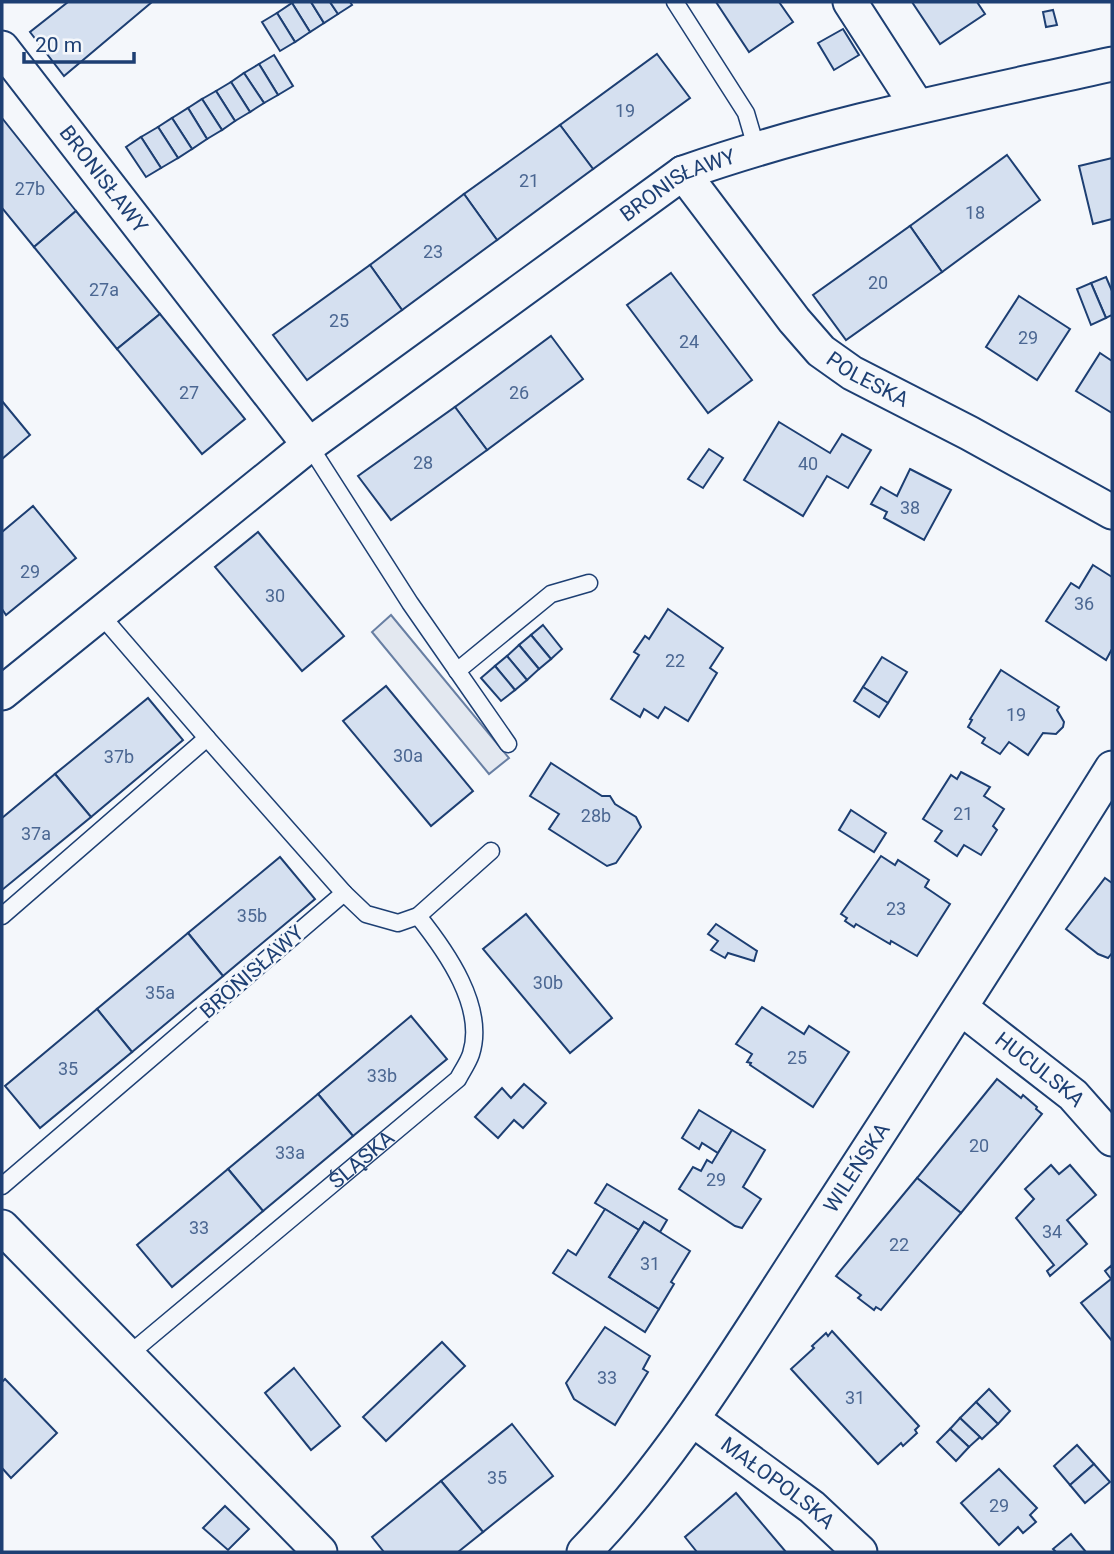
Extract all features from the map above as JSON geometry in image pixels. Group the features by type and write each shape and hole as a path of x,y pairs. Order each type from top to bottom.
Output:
{"street":[{"path":"850,2 917,106"},
{"name":"BRONISŁAWY","path":"2,48 309,445"},
{"name":"BRONISŁAWY","path":"2,693 309,445 683,173 755,147 917,106 1112,64"},
{"name":"POLESKA","path":"683,173 794,320 821,351 852,373 970,433 1112,512"},
{"name":"WILEŃSKA","path":"584,1552 614,1522 692,1419 961,1008 1112,768"},
{"name":"HUCULSKA","path":"961,1008 1073,1095 1112,1139"},
{"path":"2,1227 320,1552"},
{"name":"MAŁOPOLSKA","path":"692,1419 812,1507 860,1552"}],"lane":[{"path":"675,2 746,113 755,147"},
{"name":"BRONISŁAWY","path":"309,445 410,603 508,744"},
{"path":"457,670 551,594 589,583"},
{"path":"100,614 344,893 366,914 398,923 418,916 491,851"},
{"path":"2,916 207,738"},
{"name":"BRONISŁAWY","path":"2,1186 344,893"},
{"name":"ŚLĄSKA","path":"127,1356 458,1079 471,1054 473,1027 465,988 443,948 418,916"}],"shaded area":[{"path":"391,615 509,758 489,774 372,632"}],"building":[{"path":"68,2 152,2 64,76 30,32"},
{"path":"311,2 324,23 310,32 292,3"},
{"path":"311,2 330,2 338,14 324,23"},
{"path":"330,2 350,2 352,5 338,14"},
{"path":"716,2 779,2 793,22 749,52"},
{"path":"912,2 977,2 985,14 940,44"},
{"path":"292,3 310,32 295,42 277,13"},
{"path":"1053,10 1057,25 1046,27 1043,12"},
{"path":"277,13 295,42 280,51 262,22"},
{"path":"843,29 859,55 834,70 818,43"},
{"path":"657,54 690,98 593,169 560,125"},
{"path":"274,55 293,86 278,95 259,64"},
{"path":"259,64 278,95 264,103 244,73"},
{"path":"244,73 264,103 250,112 231,82"},
{"path":"231,82 250,112 235,121 216,91"},
{"path":"216,91 235,121 222,130 202,99"},
{"path":"202,99 222,130 207,139 188,108"},
{"path":"188,108 207,139 192,149 172,118"},
{"path":"2,118 76,211 34,247 2,208"},
{"path":"172,118 192,149 178,158 158,127"},
{"path":"560,125 593,169 497,240 464,194"},
{"path":"158,127 178,158 161,168 141,137"},
{"path":"141,137 161,168 146,177 126,147"},
{"path":"1007,155 1040,200 942,272 910,226"},
{"path":"1112,158 1112,219 1093,224 1079,166"},
{"path":"464,194 497,240 402,310 370,265"},
{"path":"76,211 160,314 117,349 34,247"},
{"path":"910,226 942,272 846,340 813,295"},
{"path":"370,265 402,310 307,380 273,335"},
{"path":"671,273 752,380 708,413 627,305"},
{"path":"1106,277 1112,291 1112,315 1106,318 1091,283"},
{"path":"1091,283 1106,318 1091,325 1077,289"},
{"path":"1019,296 1070,329 1037,380 986,347"},
{"path":"160,314 245,419 202,454 117,349"},
{"path":"551,336 583,379 487,450 455,407"},
{"path":"1100,353 1112,361 1112,413 1076,391"},
{"path":"2,401 30,435 2,459"},
{"path":"455,407 487,450 391,520 358,476"},
{"path":"779,422 830,453 842,434 871,450 848,488 827,476 803,516 744,480"},
{"path":"709,449 723,458 703,488 688,479"},
{"path":"910,469 951,490 924,540 884,518 887,512 871,504 881,487 897,496"},
{"path":"33,506 76,558 6,615 2,609 2,532"},
{"path":"258,532 344,636 302,671 215,567"},
{"path":"1093,565 1112,577 1112,649 1106,660 1046,621 1071,583 1079,588"},
{"path":"668,609 723,648 710,668 717,673 688,721 665,707 658,718 644,709 640,717 611,699 639,655 634,652 645,636 649,639"},
{"path":"543,625 562,649 551,659 531,635"},
{"path":"531,635 551,659 539,669 519,645"},
{"path":"519,645 539,669 527,680 507,656"},
{"path":"507,656 527,680 515,690 495,666"},
{"path":"882,657 907,672 888,703 863,687"},
{"path":"495,666 515,690 501,701 481,678"},
{"path":"1001,670 1059,707 1057,710 1064,722 1056,734 1043,733 1028,755 1009,742 1000,754 982,743 985,738 968,727 972,720 970,719"},
{"path":"386,686 473,791 431,826 343,721"},
{"path":"863,687 888,703 879,717 854,701"},
{"path":"148,698 183,740 91,817 55,774"},
{"path":"551,763 602,796 610,796 615,804 636,817 641,827 616,863 607,866 549,829 559,814 530,796"},
{"path":"961,772 990,787 984,796 1004,809 993,826 997,830 981,855 964,845 957,856 935,841 942,831 923,819 951,775 957,779"},
{"path":"55,774 91,817 2,890 2,818"},
{"path":"851,810 886,833 874,852 839,830"},
{"path":"881,856 895,865 898,860 929,880 925,887 950,904 917,956 856,924 854,927 845,921 847,918 841,914"},
{"path":"280,857 315,899 223,976 188,933"},
{"path":"1105,878 1112,883 1112,953 1108,958 1098,954 1066,929"},
{"path":"526,914 612,1018 570,1053 483,949"},
{"path":"716,924 757,951 754,961 728,953 725,958 711,950 718,941 708,934"},
{"path":"188,933 223,976 132,1052 97,1009"},
{"path":"762,1007 804,1034 809,1026 849,1052 813,1107 750,1065 751,1063 747,1062 752,1054 736,1044"},
{"path":"97,1009 132,1052 40,1128 5,1086"},
{"path":"411,1016 447,1059 353,1136 318,1094"},
{"path":"997,1079 1021,1098 1023,1095 1042,1114 961,1213 917,1178"},
{"path":"524,1084 546,1103 523,1128 514,1120 498,1138 475,1117 502,1088 511,1098"},
{"path":"318,1094 353,1136 263,1211 228,1169"},
{"path":"699,1110 732,1130 718,1153 702,1143 699,1149 682,1138"},
{"path":"732,1130 765,1150 743,1187 761,1199 742,1228 679,1189 693,1167 701,1171 707,1160 712,1163"},
{"path":"1051,1165 1059,1174 1070,1165 1096,1195 1067,1220 1087,1244 1050,1276 1047,1271 1054,1265 1016,1218 1034,1199 1025,1189"},
{"path":"228,1169 263,1211 172,1287 137,1245"},
{"path":"917,1178 961,1213 881,1310 876,1307 874,1310 858,1298 861,1295 836,1276"},
{"path":"607,1184 667,1220 660,1232 644,1222 639,1230 595,1203"},
{"path":"605,1209 639,1230 609,1277 659,1309 645,1332 553,1273 568,1250 576,1255"},
{"path":"644,1222 690,1251 671,1282 674,1284 659,1309 609,1277"},
{"path":"1112,1265 1112,1341 1081,1303 1111,1279 1105,1271"},
{"path":"605,1327 650,1356 643,1369 648,1372 615,1425 574,1399 566,1383"},
{"path":"832,1331 919,1426 915,1430 917,1433 903,1446 901,1443 878,1464 791,1369 826,1333 828,1336"},
{"path":"442,1342 465,1366 386,1441 363,1417"},
{"path":"294,1368 340,1426 311,1450 265,1393"},
{"path":"5,1379 57,1433 11,1478 2,1468 2,1382"},
{"path":"989,1389 1010,1411 998,1424 976,1402"},
{"path":"976,1402 998,1424 982,1439 960,1418"},
{"path":"960,1418 980,1437 969,1447 950,1429"},
{"path":"512,1424 553,1476 483,1532 441,1481"},
{"path":"950,1429 969,1447 956,1461 937,1442"},
{"path":"1077,1445 1094,1464 1070,1485 1054,1466"},
{"path":"1094,1464 1110,1482 1085,1503 1070,1485"},
{"path":"999,1469 1037,1508 1030,1515 1036,1522 1023,1533 1018,1527 999,1545 961,1503"},
{"path":"441,1481 483,1532 458,1552 384,1552 372,1537"},
{"path":"736,1493 786,1552 697,1552 685,1537"},
{"path":"225,1506 249,1529 228,1550 203,1528"},
{"path":"1071,1534 1086,1552 1056,1552 1053,1549"}]}
